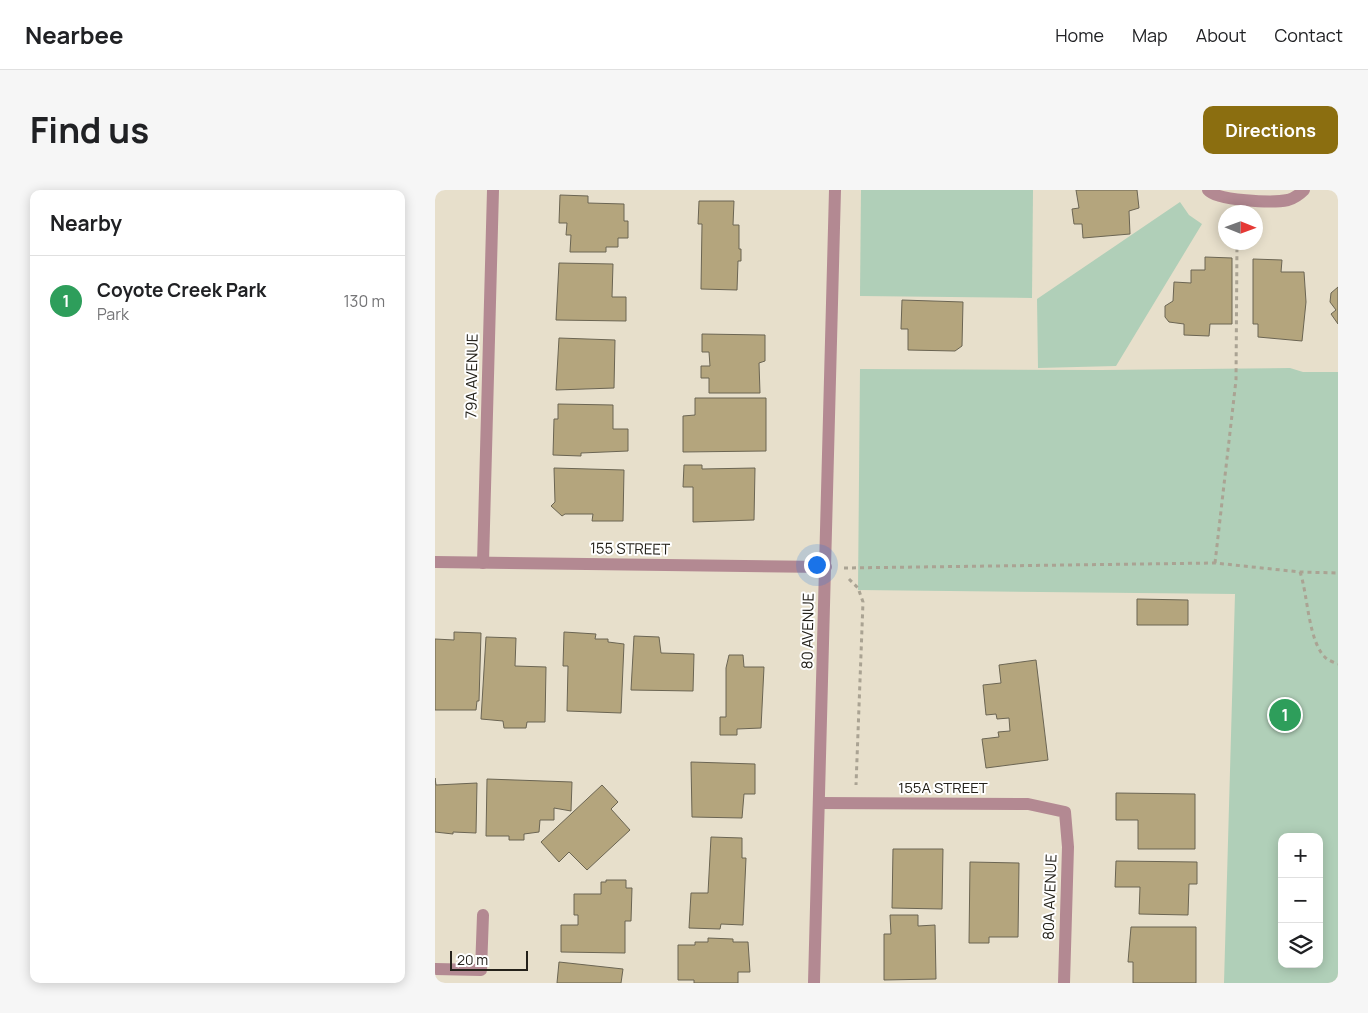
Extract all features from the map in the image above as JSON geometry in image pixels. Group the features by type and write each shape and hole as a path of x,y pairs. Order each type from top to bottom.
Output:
{"street":[{"name":"79A AVENUE","path":"483,563 493,190"},
{"name":"80 AVENUE","path":"814,983 835,190"},
{"path":"1208,190 1223,198 1286,200 1298,196 1304,190"},
{"name":"155 STREET","path":"435,562 826,567"},
{"name":"155A STREET","path":"819,803 1028,804 1065,812"},
{"name":"80A AVENUE","path":"1064,983 1068,846 1065,812"},
{"path":"435,969 481,970 483,915"}],"path":[{"path":"1215,563 1236,380 1237,250"},
{"path":"826,567 1215,563 1299,572 1338,573"},
{"path":"1299,572 1305,584 1318,645 1327,659 1338,664"},
{"path":"849,579 859,588 863,602 856,788"}],"green space":[{"path":"861,190 1033,190 1032,298 860,296"},
{"path":"1180,202 1189,215 1202,224 1116,366 1038,368 1037,299"},
{"path":"1290,368 1303,372 1338,372 1338,983 1224,983 1235,594 858,590 860,369 1101,370"}],"building":[{"path":"1076,190 1137,190 1139,208 1129,211 1130,234 1083,238 1082,224 1074,224 1072,209 1079,208"},
{"path":"560,195 588,196 588,203 624,204 624,221 628,221 628,238 618,238 618,247 606,247 606,252 570,252 571,235 566,235 567,223 559,223"},
{"path":"699,201 734,201 733,225 739,225 739,249 741,249 741,261 738,261 737,290 701,289 702,224 698,224"},
{"path":"1205,257 1232,258 1232,324 1210,324 1209,336 1184,335 1184,324 1169,322 1165,317 1165,306 1173,301 1174,282 1191,283 1191,270 1205,270"},
{"path":"1253,259 1282,260 1281,272 1304,272 1306,302 1302,341 1258,337 1258,324 1253,324"},
{"path":"559,263 613,264 612,297 626,297 626,321 556,320"},
{"path":"1338,287 1338,324 1331,314 1336,310 1330,302 1331,293"},
{"path":"902,300 963,302 962,346 955,351 908,350 908,329 901,329"},
{"path":"702,334 765,335 765,361 759,363 760,393 709,393 709,378 701,378 701,366 710,366 709,352 702,352"},
{"path":"559,338 615,340 614,388 556,390"},
{"path":"695,398 766,398 766,451 683,452 683,416 695,415"},
{"path":"558,404 613,405 613,429 628,429 628,451 581,453 581,456 553,455 554,419 558,419"},
{"path":"684,465 702,465 702,469 755,468 754,520 693,522 693,487 683,487"},
{"path":"554,468 624,470 623,521 592,521 593,514 565,514 562,516 551,506 555,502"},
{"path":"1137,599 1188,600 1188,625 1137,625"},
{"path":"454,632 481,633 479,701 477,701 476,710 435,710 435,639 454,640"},
{"path":"564,632 596,634 595,639 608,639 608,642 624,644 621,713 567,711 568,666 563,666"},
{"path":"634,636 659,637 661,653 694,654 693,691 631,690"},
{"path":"486,637 516,638 515,666 546,667 545,722 527,722 526,728 504,728 503,721 481,719"},
{"path":"729,655 743,655 744,667 764,667 761,728 737,729 737,735 720,735 720,717 726,717 726,668"},
{"path":"1036,660 1048,760 986,768 982,739 999,737 998,732 1010,731 1009,718 997,719 996,714 986,715 983,685 1001,683 999,665"},
{"path":"691,762 755,764 755,794 744,794 742,818 692,817"},
{"path":"435,778 436,785 477,783 476,833 453,832 453,834 435,832"},
{"path":"487,779 572,782 571,811 554,808 554,820 540,820 539,832 524,834 524,840 509,840 509,836 486,836"},
{"path":"602,785 618,802 611,809 630,830 587,870 569,852 559,862 541,842"},
{"path":"1116,793 1195,794 1195,849 1138,849 1138,820 1116,820"},
{"path":"711,837 742,838 742,858 746,858 743,925 721,924 720,929 689,928 691,893 708,893"},
{"path":"893,849 943,849 942,909 892,908"},
{"path":"1116,861 1197,862 1197,884 1189,884 1188,915 1139,914 1140,887 1115,887"},
{"path":"970,862 1019,863 1018,937 989,937 989,943 969,943"},
{"path":"606,880 626,880 626,888 632,888 631,921 625,921 625,953 561,952 561,925 578,925 578,915 574,915 574,894 601,894 601,882 606,882"},
{"path":"890,915 918,915 918,926 935,925 936,979 884,980 884,934 891,934"},
{"path":"1131,927 1196,927 1196,983 1133,983 1133,962 1128,962"},
{"path":"708,938 748,942 750,972 738,972 738,983 694,983 694,980 678,980 678,945 695,945 695,942 708,942"},
{"path":"559,962 623,969 621,983 557,983"}],"place":[{"name":"Coyote Creek Park","path":"1285,715"}]}
